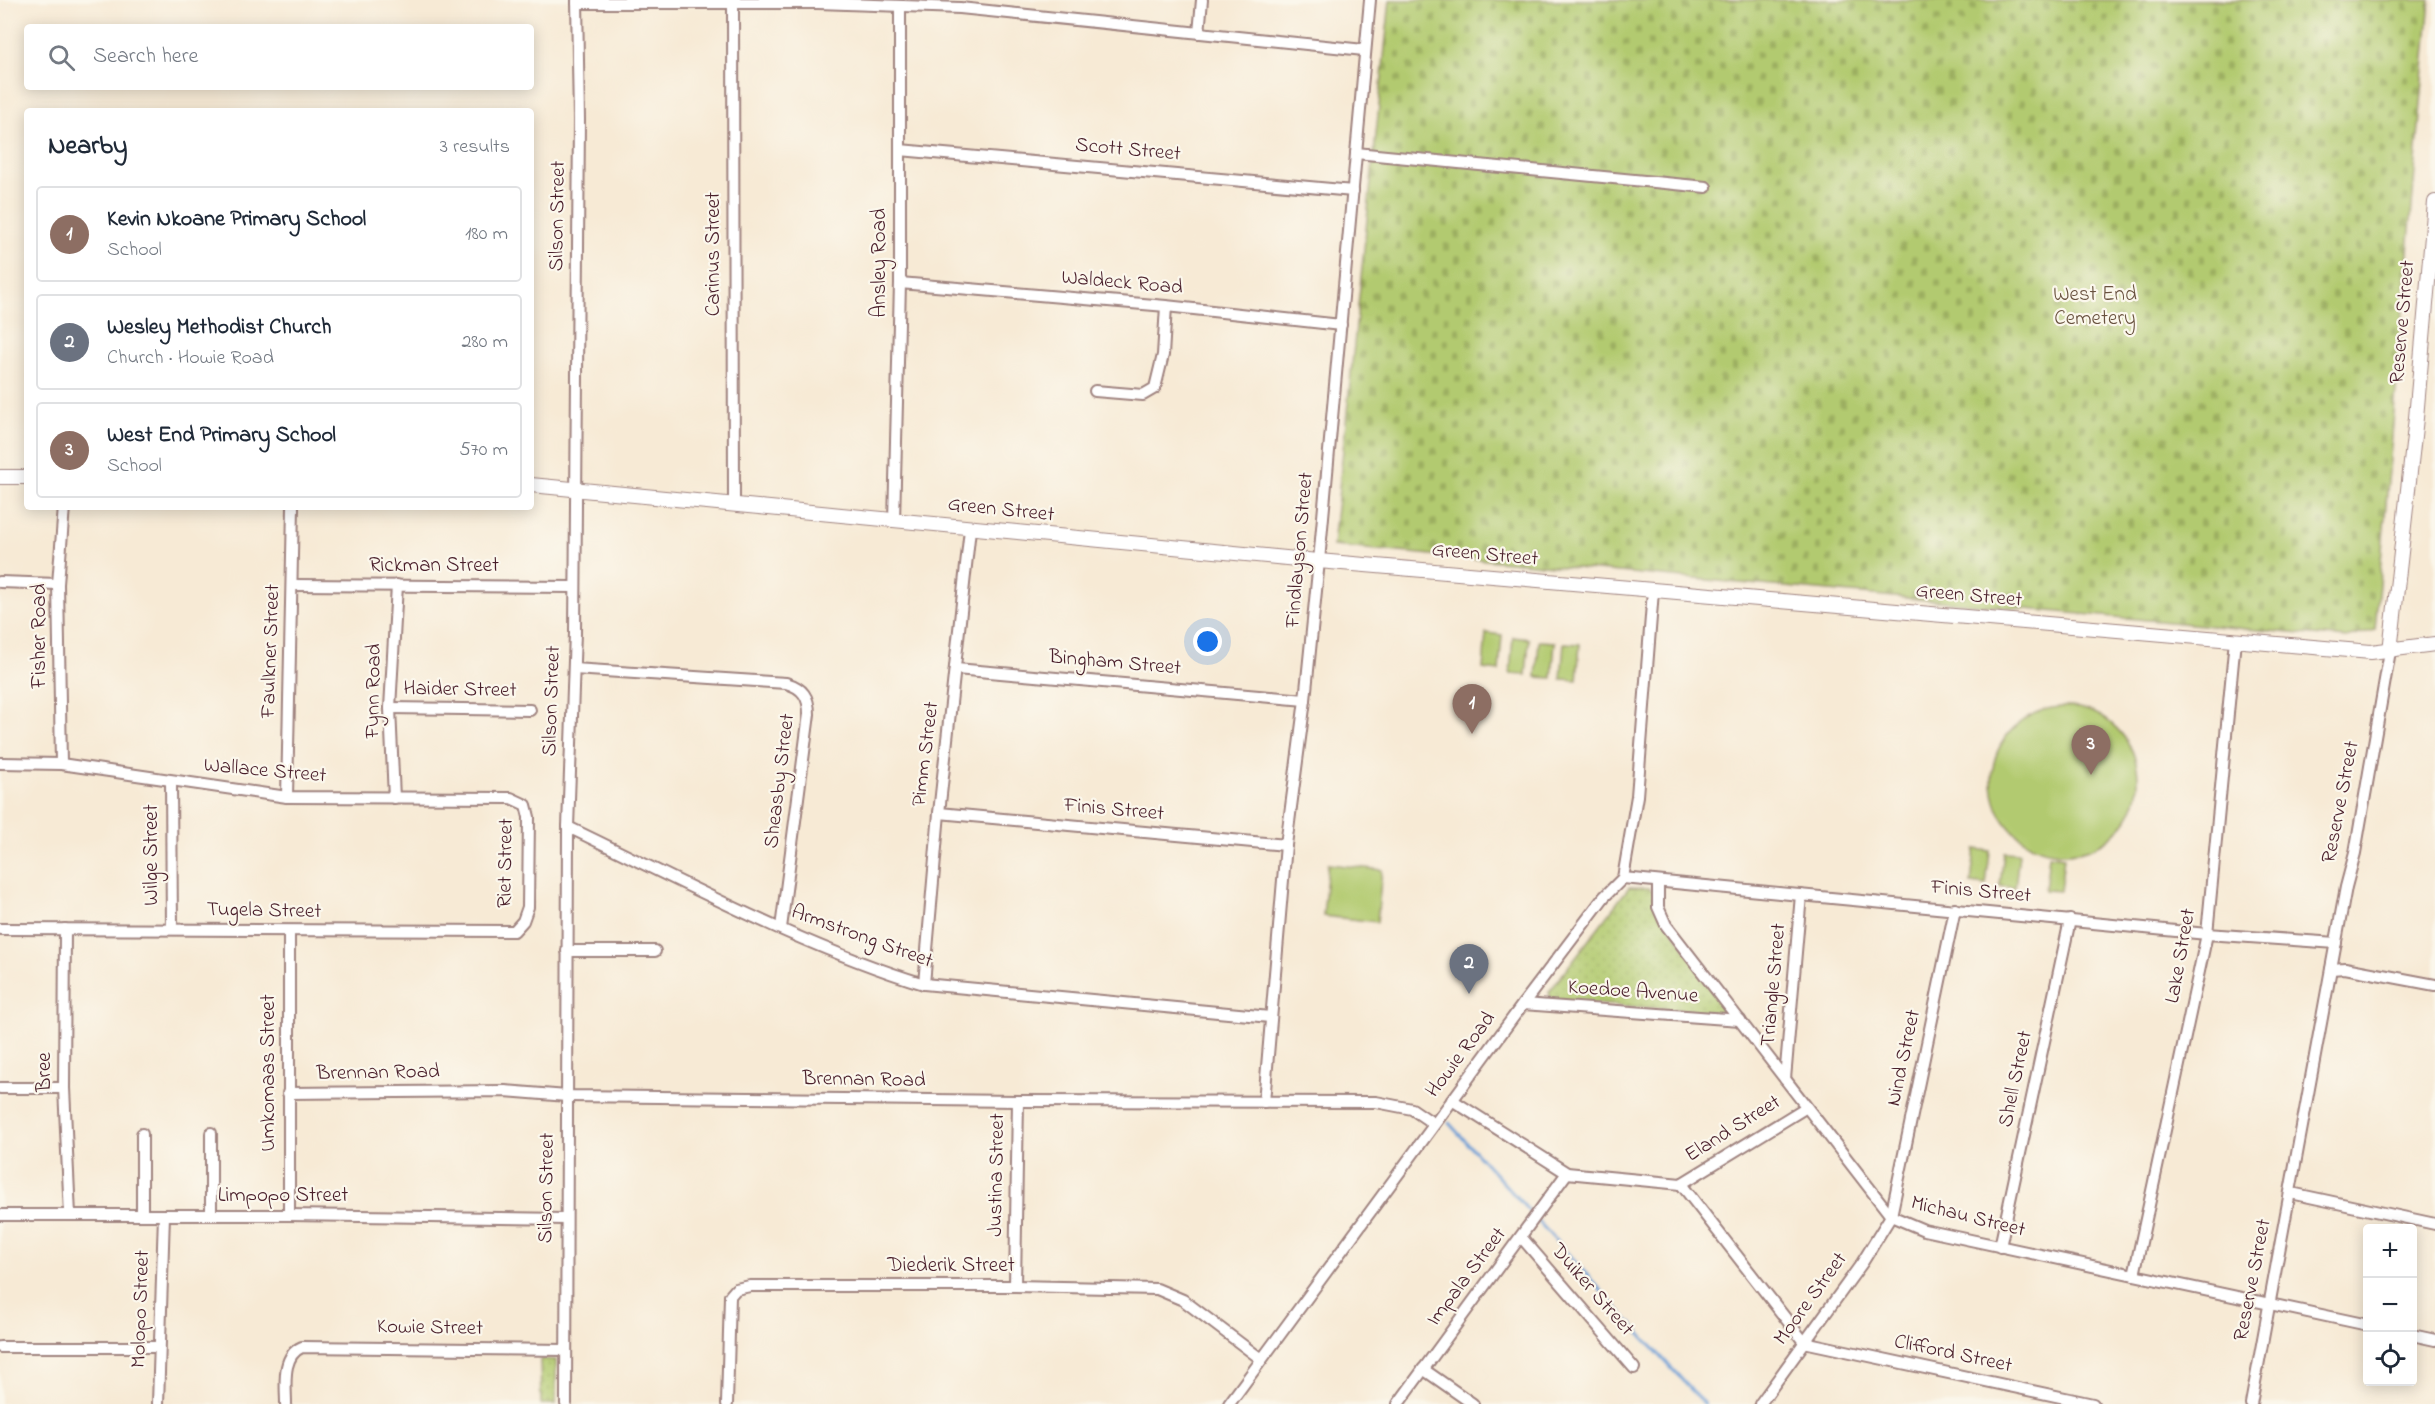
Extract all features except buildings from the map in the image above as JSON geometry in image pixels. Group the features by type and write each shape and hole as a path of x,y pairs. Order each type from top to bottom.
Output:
{"street":[{"path":"1199,33 1203,0"},
{"name":"Findlayson Street","path":"1264,1102 1286,845 1305,700 1319,561 1370,0"},
{"path":"577,1 960,8 1364,50"},
{"name":"Silson Street","path":"566,1404 568,827 574,669 579,120 577,1"},
{"name":"Carinus Street","path":"733,3 734,505"},
{"name":"Ansley Road","path":"894,520 900,283 900,6"},
{"name":"Scott Street","path":"900,150 1353,190"},
{"path":"1356,153 1706,187"},
{"name":"Reserve Street","path":"2251,1404 2346,887 2355,853 2390,651 2431,289 2435,202"},
{"name":"Waldeck Road","path":"900,283 1166,306 1341,325"},
{"path":"1095,391 1143,394 1155,388 1163,355 1166,306"},
{"path":"0,477 24,477"},
{"name":"Green Street","path":"534,485 1319,561 2372,652 2435,644"},
{"name":"Fisher Road","path":"61,764 58,584 64,510"},
{"name":"Faulkner Street","path":"287,797 293,510"},
{"name":"Pimm Street","path":"924,984 939,813 970,529"},
{"path":"0,582 58,584"},
{"name":"Rickman Street","path":"293,585 574,587"},
{"name":"Fynn Road","path":"394,798 390,708 397,585"},
{"path":"1623,878 1637,796 1653,591"},
{"name":"Lake Street","path":"2134,1275 2207,934 2235,640"},
{"name":"Sheasby Street","path":"574,669 786,683 794,685 806,694 808,714 781,928"},
{"name":"Bingham Street","path":"956,669 1305,700"},
{"name":"Haider Street","path":"390,708 530,710"},
{"name":"Wallace Street","path":"0,763 61,764 287,797 511,798 526,805"},
{"name":"Wilge Street","path":"171,781 172,929"},
{"name":"Riet Street","path":"523,921 528,907 529,817 526,805"},
{"name":"Finis Street","path":"939,813 1286,845"},
{"name":"Armstrong Street","path":"568,827 781,928 924,984 1270,1017"},
{"name":"Finis Street","path":"1623,878 2207,934 2336,943"},
{"name":"Howie Road","path":"1228,1404 1523,1004 1604,897 1623,878"},
{"name":"Michau Street","path":"1658,883 1658,907 1666,925 1891,1216 1924,1230 2363,1324"},
{"name":"Triangle Street","path":"1785,1079 1801,895"},
{"name":"Nind Street","path":"1891,1216 1955,909"},
{"name":"Shell Street","path":"2000,1246 2070,920"},
{"name":"Tugela Street","path":"0,929 509,932 518,928 523,921"},
{"name":"Bree","path":"65,929 64,1088 70,1215"},
{"name":"Umkomaas Street","path":"289,931 289,1215"},
{"path":"567,951 655,951"},
{"path":"2331,969 2345,968 2435,985"},
{"name":"Koedoe Avenue","path":"1523,1004 1740,1020"},
{"path":"0,1088 64,1088"},
{"name":"Brennan Road","path":"288,1093 505,1091 567,1096 1376,1102 1412,1109 1434,1124"},
{"name":"Eland Street","path":"1452,1100 1567,1173 1681,1184 1805,1107"},
{"name":"Justina Street","path":"1015,1286 1018,1101"},
{"path":"211,1133 212,1215"},
{"path":"142,1134 142,1215"},
{"name":"Impala Street","path":"1398,1404 1522,1238 1567,1173"},
{"path":"1681,1184 1804,1342"},
{"path":"2291,1192 2435,1224"},
{"name":"Limpopo Street","path":"0,1215 289,1215 565,1219"},
{"name":"Molopo Street","path":"158,1404 164,1215"},
{"name":"Moore Street","path":"1760,1404 1862,1263 1891,1216"},
{"name":"Duiker Street","path":"1522,1238 1634,1368"},
{"name":"Diederik Street","path":"727,1404 730,1296 736,1289 762,1286 1148,1288 1166,1291 1183,1300 1261,1359"},
{"path":"2417,1336 2435,1340"},
{"name":"Clifford Street","path":"1804,1342 2042,1399 2093,1404"},
{"path":"0,1347 159,1347"},
{"name":"Kowie Street","path":"286,1404 288,1361 294,1351 302,1347 566,1350"},
{"path":"1423,1369 1473,1404"}],"green space":[{"name":"West End Cemetery","path":"1390,0 2430,0 2375,630 2346,638 1333,546"},
{"path":"1486,633 1502,635 1499,671 1483,669"},
{"path":"1513,637 1529,639 1526,675 1510,674"},
{"path":"1539,641 1555,642 1552,678 1536,677"},
{"path":"1564,643 1580,644 1577,680 1561,679"},
{"path":"2065,707 2093,712 2117,728 2133,752 2138,780 2133,808 2117,832 2093,848 2065,853 2037,848 2013,832 1997,808 1992,780 1997,752 2013,728 2037,712"},
{"path":"1975,849 1990,851 1986,885 1971,883"},
{"path":"2004,852 2019,853 2015,888 2000,886"},
{"path":"2049,855 2064,857 2060,891 2045,890"},
{"path":"1328,864 1382,870 1377,922 1323,916"},
{"path":"1629,887 1649,888 1655,893 1655,905 1730,1013 1551,1001 1549,992"},
{"path":"540,1359 556,1360 556,1404 541,1404"}],"waterway":[{"path":"1449,1123 1704,1404"}],"place":[{"name":"Kevin Nkoane Primary School","path":"1472,734"},
{"name":"West End Primary School","path":"2091,775"},
{"name":"Wesley Methodist Church","path":"1469,994"}]}
